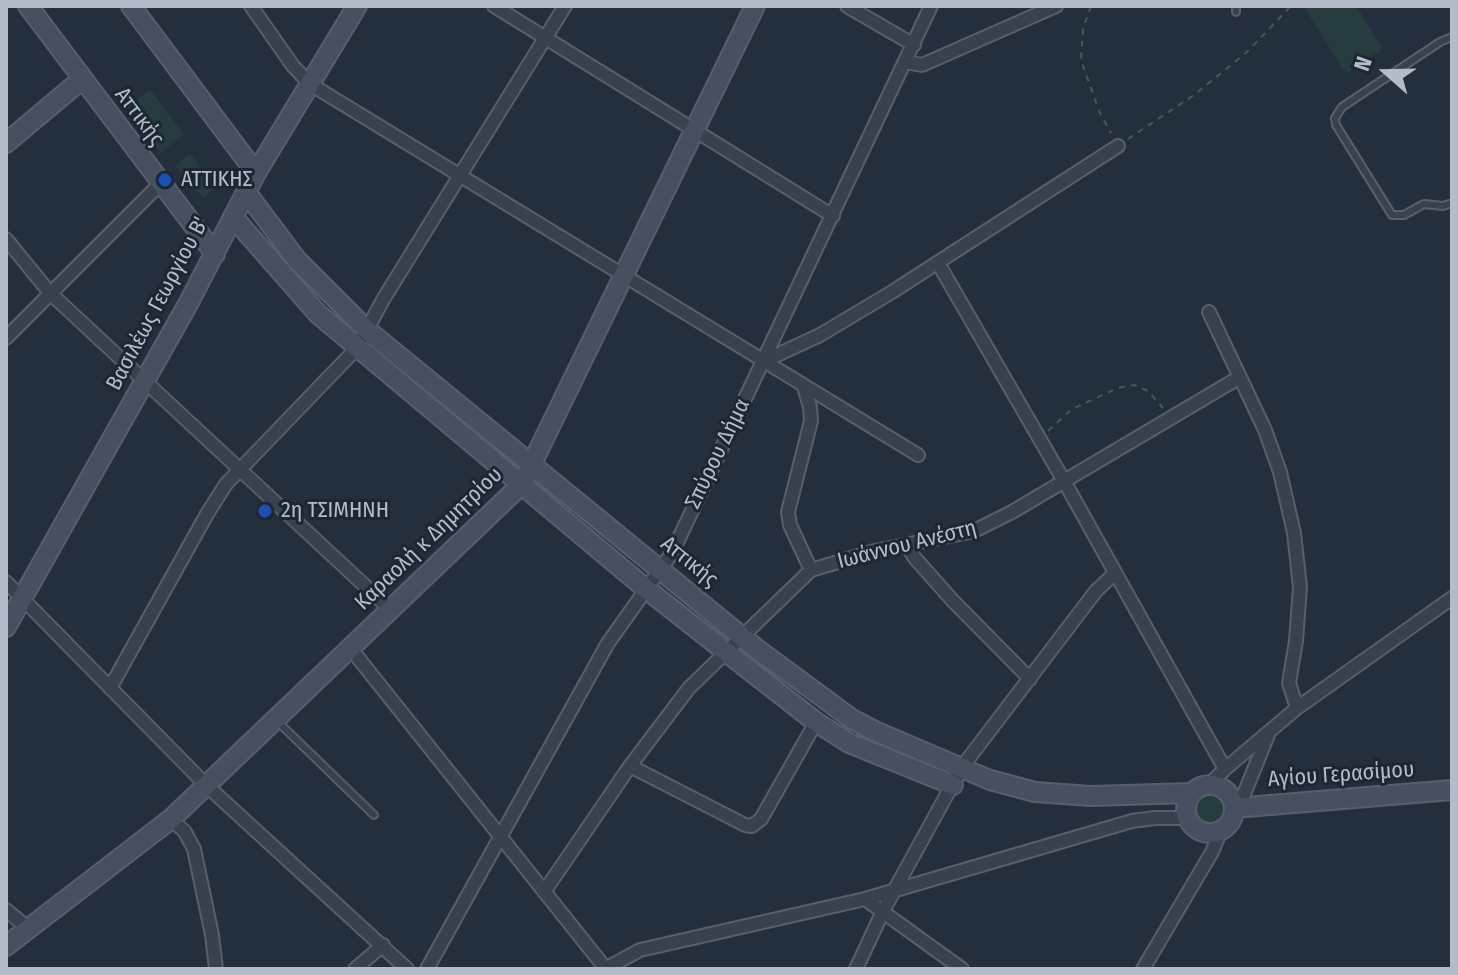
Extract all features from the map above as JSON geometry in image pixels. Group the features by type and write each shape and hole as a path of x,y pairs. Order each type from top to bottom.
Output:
{"street":[{"name":"Αττικής","path":"28,6 215,254"},
{"path":"131,6 256,173"},
{"path":"251,6 293,66 310,84 918,455"},
{"name":"Βασιλέως Γεωργίου Β'","path":"6,627 146,380 256,173 357,6"},
{"path":"494,6 833,216"},
{"path":"110,688 226,484 357,348 565,6"},
{"name":"Καραολή κ Δημητρίου","path":"6,946 171,819 522,484 755,6"},
{"path":"847,6 914,45"},
{"name":"Σπύρου Δήμα","path":"427,969 608,643 672,553 931,6"},
{"path":"906,62 922,65 1056,6"},
{"path":"6,143 81,80"},
{"path":"764,361 820,335 1118,146"},
{"path":"6,338 160,184"},
{"name":"Αττικής","path":"246,192 297,260 367,330 792,676 852,719 990,780 1035,792 1090,796 1201,789"},
{"path":"233,217 318,314 645,588 816,722 849,743 953,785"},
{"path":"6,239 50,293 391,610"},
{"path":"938,263 1225,769"},
{"path":"1209,312 1265,430 1280,472 1294,533 1300,587 1289,683 1297,708"},
{"name":"Ιωάννου Ανέστη","path":"544,892 630,766 689,688 811,570 875,551 974,531 1240,377"},
{"path":"804,387 811,421 788,512 790,525 811,570"},
{"path":"907,545 953,601 1030,679"},
{"path":"856,969 883,911 962,767 1096,591 1114,574"},
{"path":"6,582 206,785 407,969"},
{"path":"1270,732 1242,799 1234,807 1231,821 1213,833 1198,830 1188,818 1186,805 1201,789 1297,708 1452,598"},
{"path":"351,649 605,969 640,950 865,899 1132,821 1188,818"},
{"path":"630,766 752,826 761,819 816,722"},
{"path":"1201,789 1228,793 1234,807"},
{"name":"Αγίου Γερασίμου","path":"1234,807 1452,790"},
{"path":"171,819 185,832 194,849 216,969"},
{"path":"1143,969 1212,852 1221,830"},
{"path":"865,899 962,969"},
{"path":"6,910 29,929"},
{"path":"355,969 383,945"}],"lane":[{"path":"1452,37 1342,107 1335,118 1336,125 1392,215 1404,215 1424,204 1443,206 1452,203"},
{"path":"276,720 374,815"}],"path":[{"path":"1091,6 1083,29 1081,60 1099,111 1118,146 1194,95 1237,60 1291,6"},
{"path":"1042,443 1048,432 1072,409 1134,385 1148,391 1171,417"}],"green space":[{"path":"1306,6 1356,6 1383,49 1346,74"},
{"path":"150,90 184,134 161,153 125,108"},
{"path":"190,154 217,186 203,198 175,166"},
{"path":"1210,790 1223,796 1229,809 1223,822 1210,828 1197,822 1191,809 1197,796"}],"place":[{"name":"ΑΤΤΙΚΗΣ","path":"165,180"},
{"name":"2η ΤΣΙΜΗΝΗ","path":"265,511"}]}
